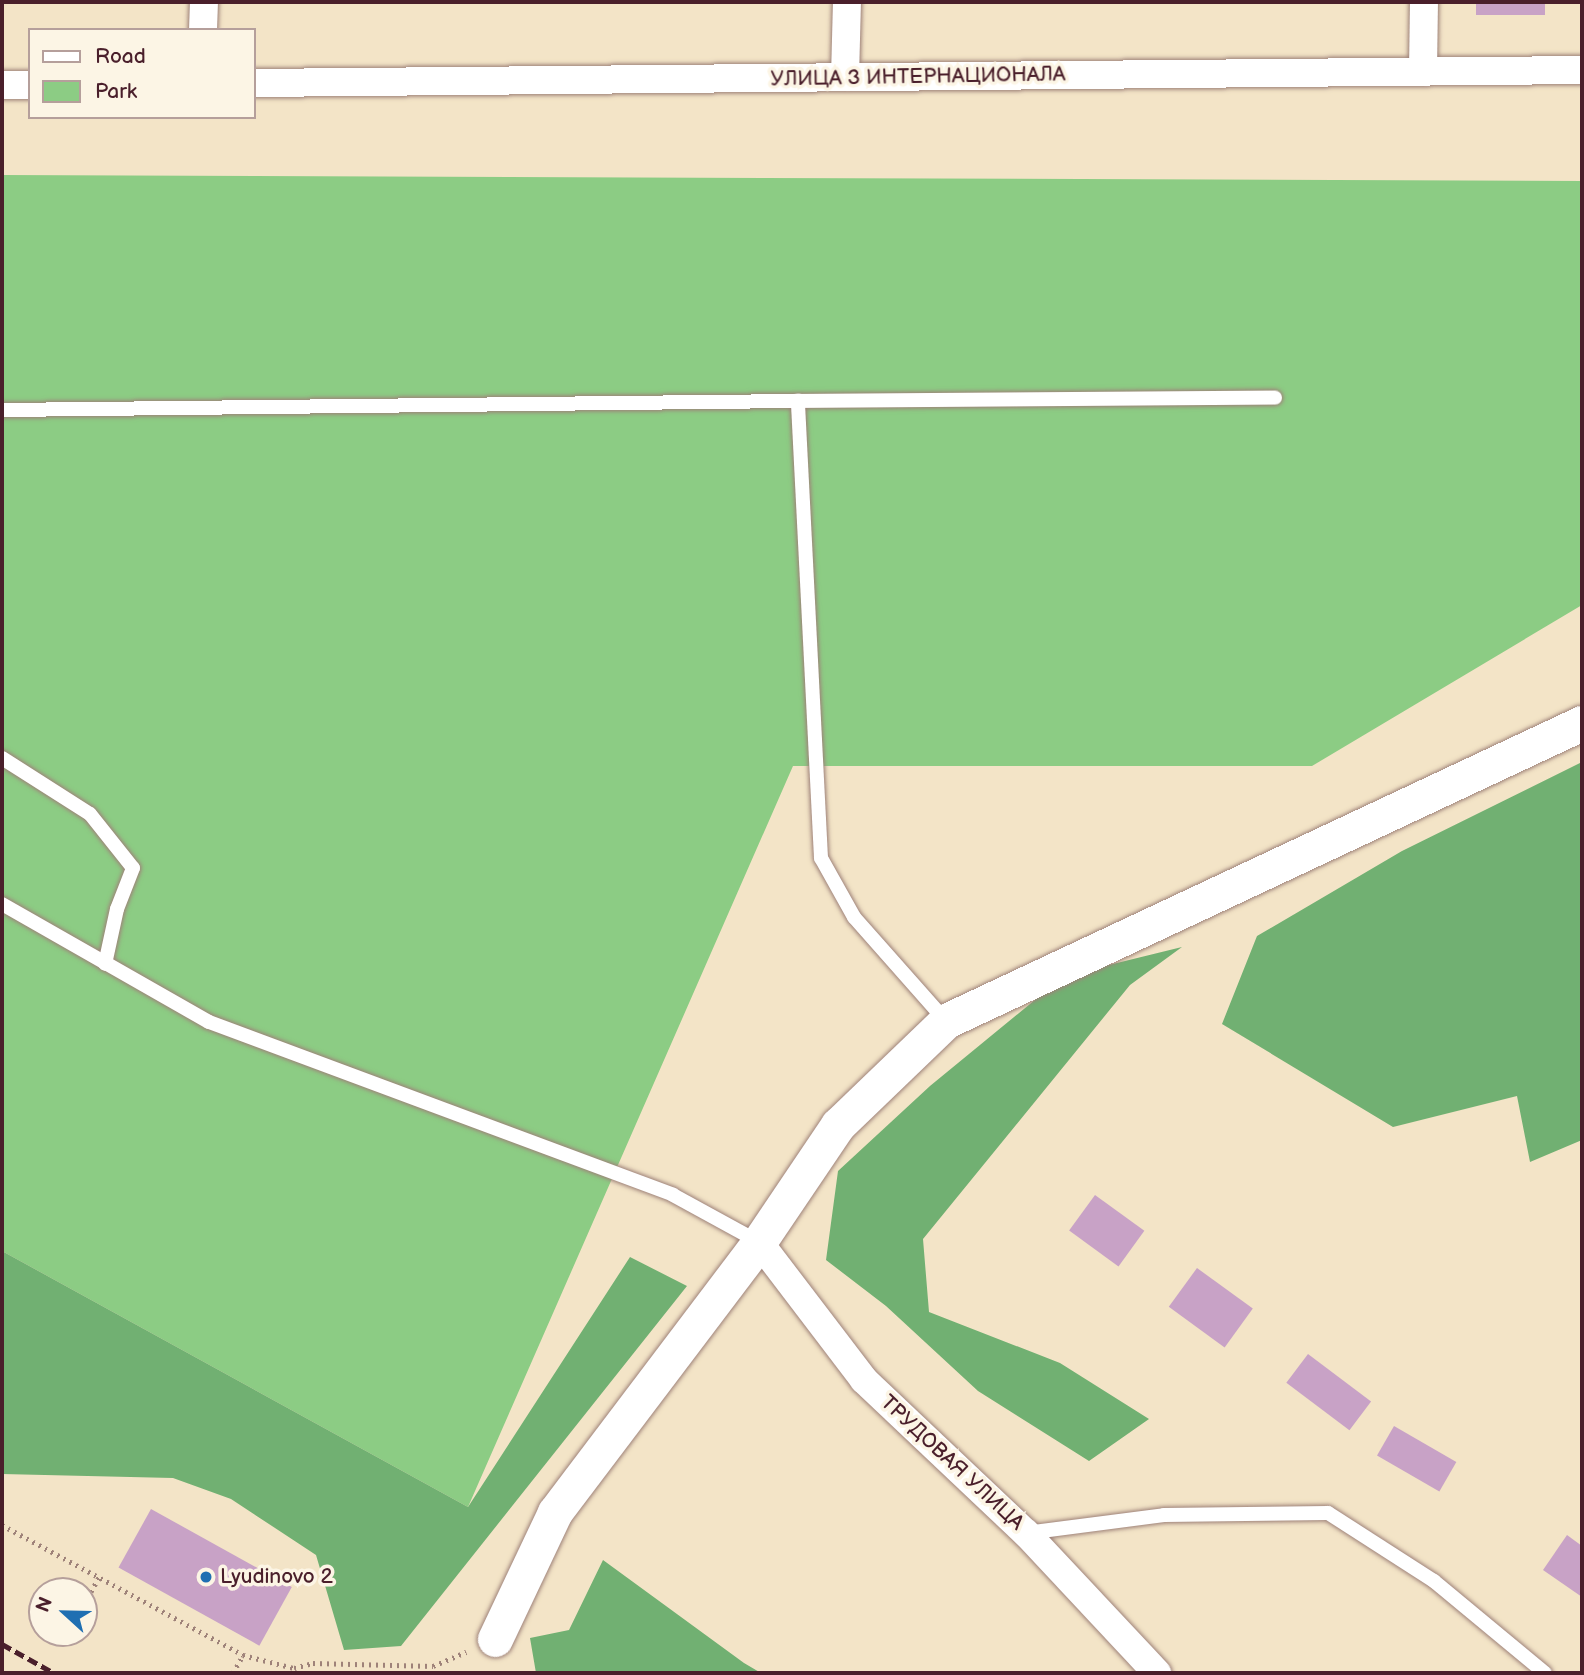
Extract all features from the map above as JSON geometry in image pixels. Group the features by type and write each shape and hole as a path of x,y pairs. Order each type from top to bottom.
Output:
{"street":[{"path":"203,28 204,2"},
{"path":"845,78 846,2"},
{"path":"1423,72 1424,2"},
{"name":"УЛИЦА 3 ИНТЕРНАЦИОНАЛА","path":"256,83 1582,70"},
{"path":"2,85 28,85"},
{"path":"495,1639 555,1512 759,1242 838,1125 946,1021 1582,723"},
{"name":"ТРУДОВАЯ УЛИЦА","path":"759,1242 864,1380 1026,1534 1157,1673"}],"lane":[{"path":"2,410 1275,398"},
{"path":"797,401 821,858 854,917 946,1021"},
{"path":"2,758 90,814 133,868 117,909 105,964"},
{"path":"2,904 209,1022 673,1195 759,1242"},
{"path":"1026,1534 1164,1515 1328,1513 1434,1581 1545,1673"}],"path":[{"path":"2,1525 243,1655 294,1671 313,1663 433,1666 495,1639"},
{"path":"233,1673 243,1655"}],"green space":[{"path":"2,175 1582,181 1582,605 1312,766 793,766 468,1507 2,1251"},
{"path":"1582,762 1582,1140 1530,1162 1517,1096 1393,1127 1222,1024 1257,936 1402,851"},
{"path":"1182,947 1130,985 923,1239 929,1312 1060,1363 1149,1419 1089,1461 978,1391 886,1306 826,1260 838,1171 930,1086 1064,976"},
{"path":"2,1251 468,1507 630,1257 687,1286 401,1646 344,1650 316,1555 231,1499 173,1478 2,1474"},
{"path":"603,1560 761,1673 536,1673 530,1638 569,1630"}],"building":[{"path":"1476,2 1545,2 1545,15 1476,15"},
{"path":"1095,1195 1144,1231 1118,1266 1069,1231"},
{"path":"1197,1268 1253,1309 1225,1347 1169,1307"},
{"path":"1308,1354 1371,1402 1349,1430 1286,1383"},
{"path":"1394,1426 1456,1462 1439,1491 1377,1455"},
{"name":"Lyudinovo 2","path":"151,1509 292,1587 259,1646 119,1568"},
{"path":"1567,1535 1582,1546 1582,1597 1543,1570"}],"railway":[{"path":"2,1644 54,1673"}],"place":[{"name":"Lyudinovo 2","path":"206,1577"}]}
